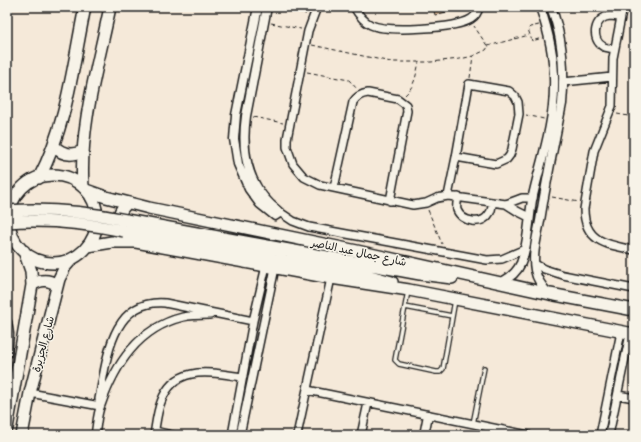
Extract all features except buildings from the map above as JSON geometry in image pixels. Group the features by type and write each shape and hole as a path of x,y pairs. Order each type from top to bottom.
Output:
{"main road":[{"path":"39,178 54,146 64,113 84,7"},
{"path":"85,188 83,151 85,126 110,7"},
{"path":"54,146 60,152 67,154 75,154 83,151"},
{"path":"7,242 21,248 39,260 47,262 65,261 81,253 88,246 96,231 97,213 91,197 85,188 76,181 62,176 48,176 30,182 22,188 16,196 10,216 10,227 13,237 21,248"},
{"path":"7,193 22,188"},
{"name":"شارع جمال عبد الناصر","path":"85,188 127,203 550,294 634,310"},
{"path":"127,203 120,211 117,221 117,231 431,276 454,278 470,276"},
{"path":"7,211 60,211 93,214 144,244 331,278 408,290 628,333"},
{"path":"7,222 60,222 92,225 370,276 395,283 408,290"},
{"path":"88,246 103,243 123,231"},
{"name":"شارع الجزيرة","path":"7,428 10,393 32,285 29,264 21,248"},
{"name":"شارع الجزيرة","path":"22,435 30,392 57,285 61,273 68,262 73,258"},
{"path":"32,285 38,281 44,280 51,281 57,285"}],"street":[{"path":"258,7 234,127 234,146 238,164 244,180 254,198 272,215 277,215 278,211"},
{"path":"267,7 246,116 244,145 249,171 259,190 268,202 293,221 309,227 446,254 496,260 525,249"},
{"path":"317,7 312,16 305,44 287,138 287,147 293,164 304,177 311,182 334,188 413,205 426,203 437,198 448,196 506,204 529,217"},
{"path":"354,7 363,20 375,26 422,28 439,27 470,20 476,15 479,7"},
{"path":"540,7 548,36 554,68 558,103 535,250 537,277 550,294"},
{"path":"499,283 509,278 522,261 533,198 552,120 564,82 561,41 551,7"},
{"path":"623,7 614,49 612,77 613,94 610,112 594,151 584,217 586,224 594,237 608,244 634,250"},
{"path":"614,49 605,47 597,40 595,30 597,25 605,17 620,17"},
{"path":"564,82 612,77"},
{"path":"448,196 469,84 511,92 515,96 520,108 512,149 506,159 502,163 496,164 456,157"},
{"path":"334,188 353,102 359,95 368,93 398,99 406,104 406,111 390,201"},
{"path":"458,197 457,208 459,214 464,218 475,221 481,220 490,214 492,202"},
{"path":"506,204 516,200 544,198"},
{"path":"525,249 530,253 535,250"},
{"path":"535,264 544,270 563,275 634,289"},
{"path":"232,435 253,321 271,267"},
{"path":"240,435 271,267"},
{"path":"297,435 331,278"},
{"path":"100,406 99,398 112,341 121,324 132,311 144,304 158,302 253,321"},
{"path":"95,435 100,406 113,375 132,348 146,335 166,323 180,318 222,314"},
{"path":"7,322 9,334 7,354"},
{"path":"609,435 618,395 628,333"},
{"path":"600,435 628,333"},
{"path":"172,435 154,433 163,397 171,386 182,377 196,372 203,372 243,377"},
{"path":"307,390 528,435"},
{"path":"30,392 100,406"},
{"path":"618,395 634,398"},
{"path":"361,435 368,403"},
{"path":"424,435 428,415"},
{"path":"484,435 486,427"}],"lane":[{"path":"408,290 395,360 399,364 436,372 440,372 443,368 455,300"},
{"path":"405,307 452,316"},
{"path":"473,424 484,368"}],"path":[{"path":"277,7 312,16"},
{"path":"470,20 487,46"},
{"path":"265,22 308,31"},
{"path":"545,23 529,28 531,40 533,41 548,36"},
{"path":"305,44 391,62 432,62 473,56 486,50 487,46 530,35"},
{"path":"469,84 473,56"},
{"path":"398,99 411,91 419,62"},
{"path":"300,70 349,80 354,84 359,95"},
{"path":"610,112 634,117"},
{"path":"519,114 552,120"},
{"path":"246,116 290,125"},
{"path":"544,198 585,204"},
{"path":"426,203 446,254"}]}
